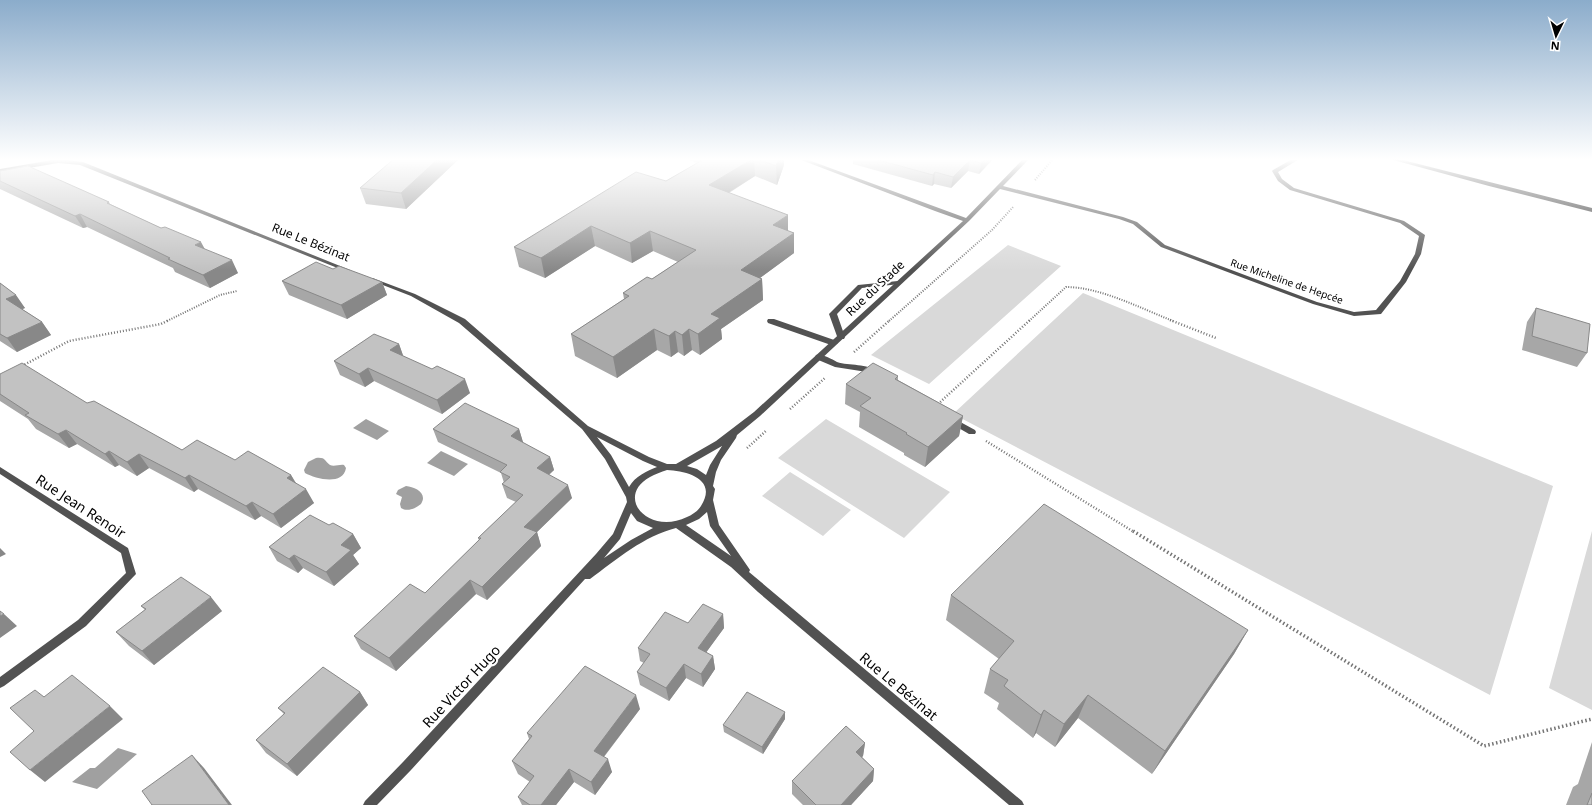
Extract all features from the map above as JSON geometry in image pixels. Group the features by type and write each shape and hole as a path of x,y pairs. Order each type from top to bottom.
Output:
{"street":[{"name":"Rue Le Bézinat","path":"162,196 413,295 462,321 585,427 608,457 630,500"},
{"path":"900,196 967,220"},
{"name":"Rue du Stade","path":"678,466 706,452 736,432 967,220 990,196"},
{"name":"Rue Micheline de Hepcée","path":"1034,196 1135,223 1163,246 1315,303 1354,314 1378,312 1403,282 1418,254 1422,235 1402,222 1314,196"},
{"path":"1534,196 1592,210"},
{"path":"841,337 833,314 860,286 898,284"},
{"path":"771,321 834,343"},
{"path":"819,357 838,365 869,370 883,377"},
{"path":"935,406 939,414 972,432"},
{"name":"Rue Le Bézinat","path":"585,427 646,459 666,467"},
{"name":"Rue du Stade","path":"709,488 713,465 736,432"},
{"path":"678,466 690,469 708,482 709,501 703,511 693,519 667,526 642,520 634,513 630,500 635,484 643,476 653,470 678,466"},
{"name":"Rue Jean Renoir","path":"0,470 125,551 131,574 82,623 0,683"},
{"name":"Rue Victor Hugo","path":"369,805 408,766 574,586 616,536 630,500"},
{"name":"Rue Le Bézinat","path":"709,501 715,526 760,589"},
{"name":"Rue Le Bézinat","path":"678,524 734,564 760,589 1018,805"},
{"name":"Rue Victor Hugo","path":"574,586 630,544 667,526"}],"path":[{"path":"786,412 992,230 1022,196"},
{"path":"935,406 944,400 1066,287 1080,286 1096,291 1216,338"},
{"path":"21,366 69,341 161,324 220,295 237,291"},
{"path":"746,449 769,428"},
{"path":"972,432 1484,746 1592,720"}],"shaded area":[{"path":"1008,245 1061,266 929,384 871,355"},
{"path":"1083,293 1553,486 1490,695 953,414"},
{"path":"366,419 389,431 377,440 353,428"},
{"path":"826,419 950,492 904,538 778,458"},
{"path":"441,451 468,464 454,476 427,463"},
{"path":"316,458 323,459 332,466 344,465 346,468 344,474 335,479 328,480 305,473 304,470 308,462"},
{"path":"790,472 851,510 823,536 762,496"},
{"path":"406,486 417,489 422,494 423,500 421,504 414,509 408,510 401,508 400,504 402,497 396,494 398,490"},
{"path":"1592,531 1592,710 1549,688"},
{"path":"118,748 137,754 97,789 72,782 90,768 95,768"}],"building":[{"path":"31,196 95,196 109,202 107,203 161,228 165,227 201,242 195,245 232,260 203,275 168,259 170,258 80,214 75,216"},
{"path":"598,196 737,196 788,215 773,225 794,233 741,270 762,279 711,314 720,318 698,334 689,329 682,335 675,331 669,336 654,329 613,357 571,334 629,296 623,293 647,277 652,279 696,250 650,231 630,243 591,226 541,258 514,247"},
{"path":"316,262 333,269 339,266 382,282 341,305 282,281"},
{"path":"0,283 16,295 6,299 42,322 7,338 0,334"},
{"path":"1536,308 1590,324 1587,353 1532,336"},
{"path":"374,334 399,344 390,350 432,369 437,366 465,379 437,400 368,368 359,374 334,361"},
{"path":"22,363 87,403 94,401 182,450 197,440 235,460 248,451 291,475 287,478 306,489 273,514 252,502 246,506 189,475 185,478 139,454 127,462 109,451 105,454 66,430 58,434 25,415 29,413 0,394 0,374"},
{"path":"873,363 898,376 895,379 963,416 928,447 860,406 871,398 846,384"},
{"path":"465,403 519,429 511,436 550,457 537,468 568,485 524,527 537,532 482,587 470,580 389,658 354,636 410,584 425,593 481,538 478,538 523,495 502,484 510,477 500,472 507,465 433,429"},
{"path":"1044,504 1248,630 1165,751 1088,695 1064,724 1044,710 1041,715 1004,686 1008,680 990,669 1014,641 951,595"},
{"path":"310,515 329,525 333,523 353,534 341,545 351,550 326,572 294,555 289,559 269,547"},
{"path":"181,577 211,597 142,651 116,632 146,609 141,606"},
{"path":"703,604 723,614 698,648 713,656 701,674 684,664 666,688 637,672 650,654 638,648 665,612 688,623"},
{"path":"585,666 636,695 594,751 608,759 591,782 569,769 541,805 530,805 518,797 534,776 512,761 532,736 527,733"},
{"path":"323,667 360,692 287,764 256,740 285,713 278,708"},
{"path":"72,675 110,706 30,770 10,752 34,731 10,708 35,690 44,697"},
{"path":"747,692 785,712 762,747 723,725"},
{"path":"846,726 865,743 856,752 874,769 841,805 816,805 792,781"},
{"path":"192,755 229,805 152,805 142,791"},
{"path":"1592,793 1592,805 1587,805"}]}
